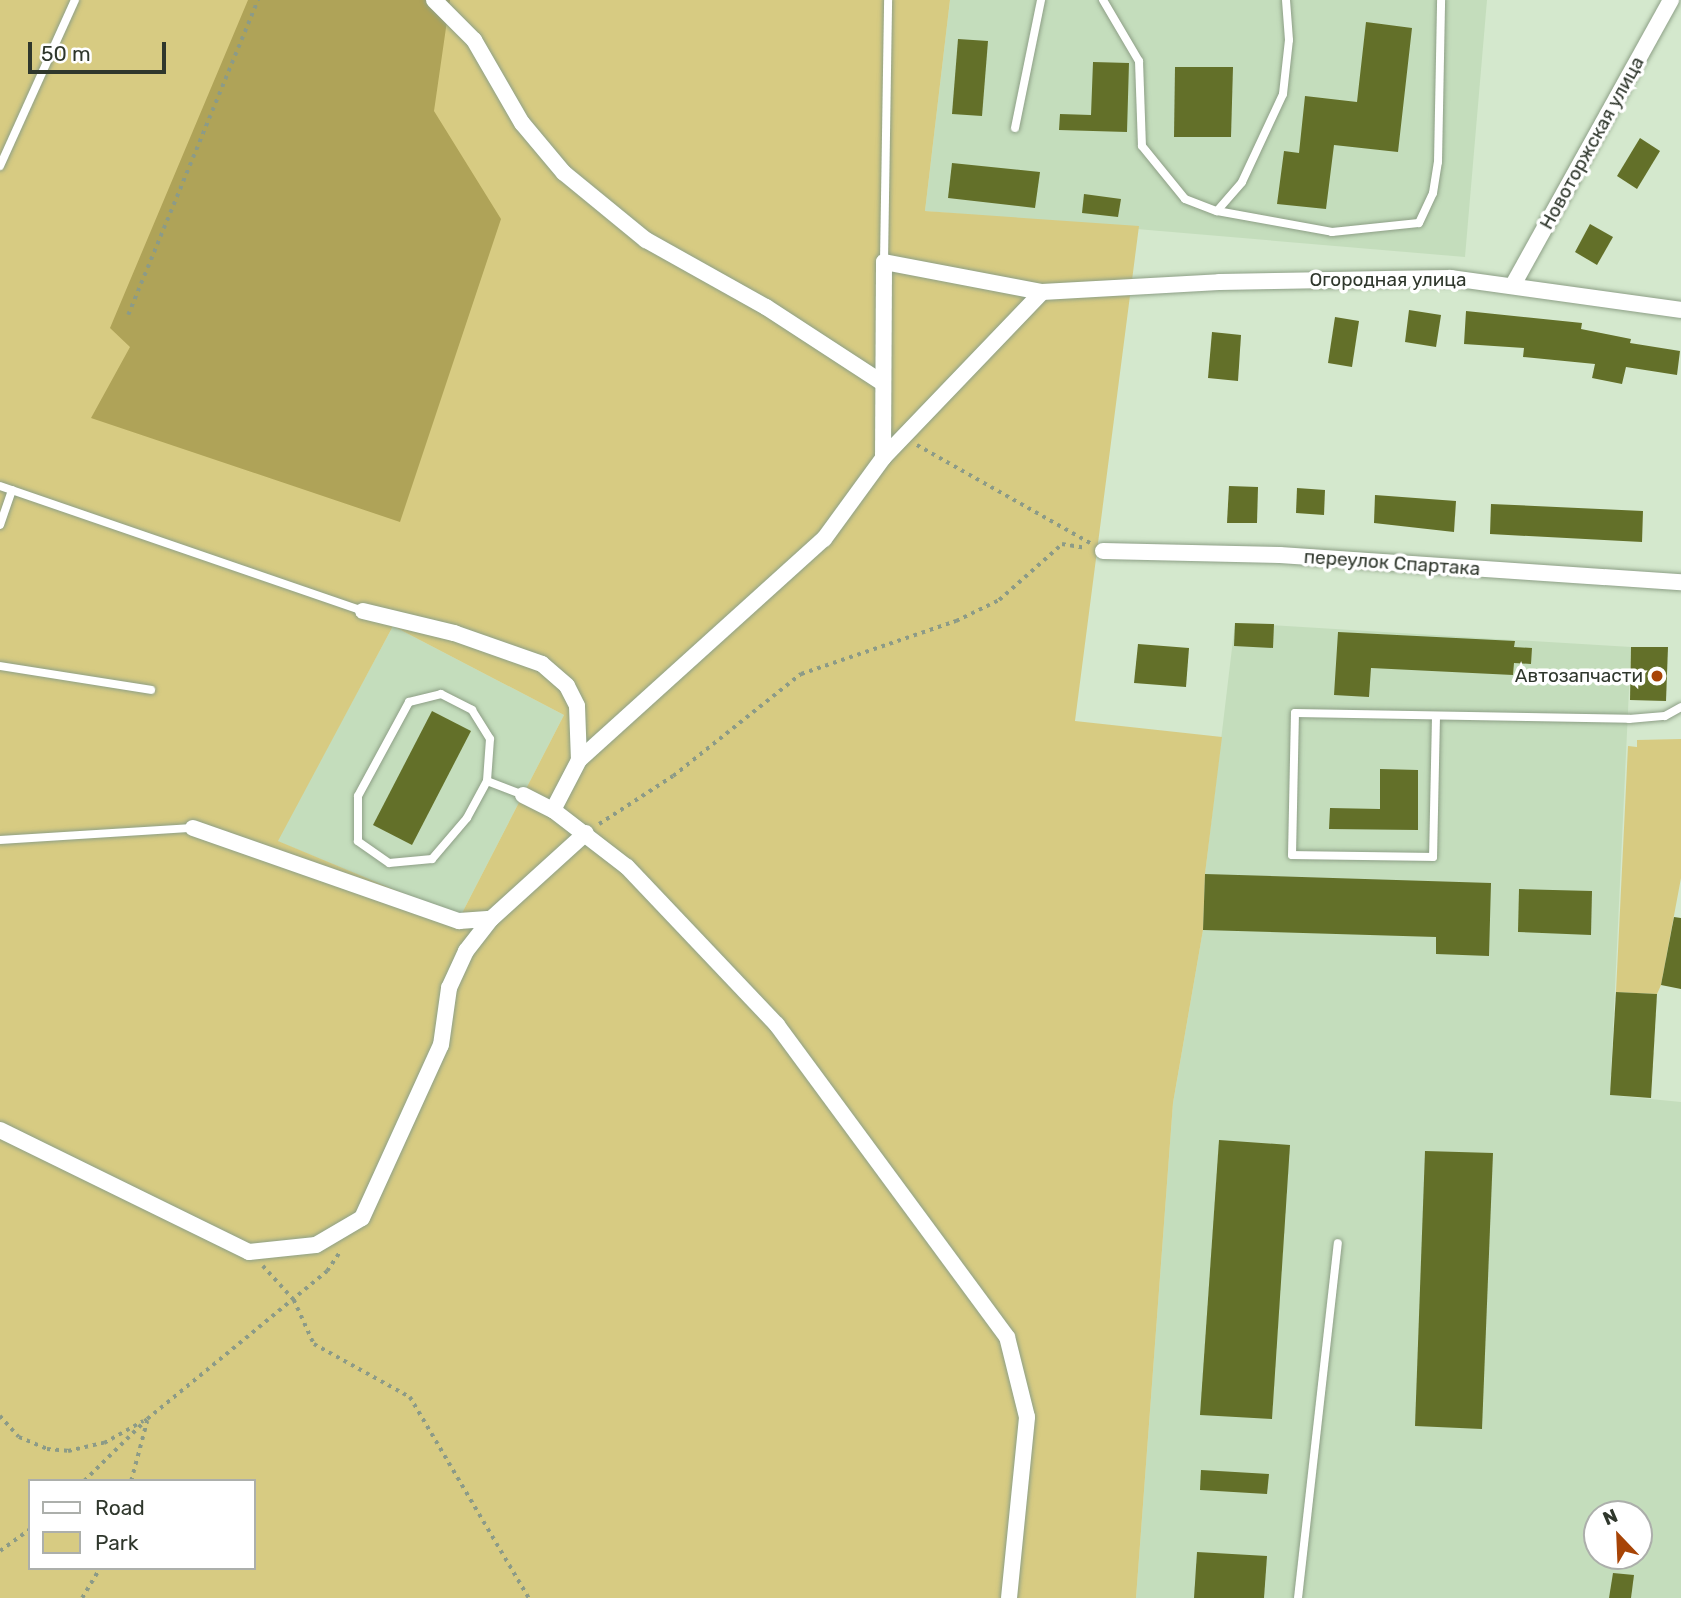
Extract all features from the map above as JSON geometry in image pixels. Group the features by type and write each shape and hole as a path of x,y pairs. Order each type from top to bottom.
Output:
{"street":[{"path":"434,0 474,40 522,123 564,173 646,240 766,307 881,382"},
{"name":"Новоторжская улица","path":"1513,285 1671,0"},
{"path":"883,458 881,382 884,262"},
{"name":"Огородная улица","path":"884,262 1042,292 1219,282 1451,278 1681,310"},
{"path":"552,810 579,760 824,538 883,458 1042,292"},
{"name":"переулок Спартака","path":"1103,551 1280,555 1681,582"},
{"path":"363,611 454,633 542,664 567,686 577,706 579,760"},
{"path":"523,794 586,833 627,867 777,1025 1007,1337 1027,1417 1009,1598"},
{"path":"193,828 460,921 491,919"},
{"path":"0,1130 249,1252 316,1245 362,1218 441,1045 449,988 466,951 491,919 586,833"}],"lane":[{"path":"0,166 75,0"},
{"path":"884,262 888,0"},
{"path":"1015,128 1041,0"},
{"path":"1103,0 1139,61 1142,146 1185,199 1217,211 1332,232 1419,223 1433,193 1438,162 1441,0"},
{"path":"1217,211 1242,181 1283,94 1289,40 1286,0"},
{"path":"0,486 363,611"},
{"path":"0,525 12,490"},
{"path":"0,666 151,690"},
{"path":"441,694 472,710 490,739 487,781 467,818 432,859 389,863 358,841 358,796 409,702 441,694"},
{"path":"1436,716 1433,857 1292,855 1295,713 1629,719 1665,716 1681,707"},
{"path":"487,781 523,794"},
{"path":"0,840 193,828"},
{"path":"1298,1598 1338,1243"}],"path":[{"path":"128,315 258,0"},
{"path":"903,437 1103,551"},
{"path":"586,833 673,776 801,674 956,621 999,600 1062,544 1103,551"},
{"path":"86,1479 148,1419 327,1271 341,1250"},
{"path":"249,1252 294,1300 314,1344 410,1397 529,1598"},
{"path":"0,1416 19,1437 47,1449 68,1451 104,1443 148,1419"},
{"path":"132,1479 148,1419"},
{"path":"0,1551 28,1530"},
{"path":"82,1598 99,1570"}],"shaded area":[{"path":"248,0 450,0 434,111 501,219 400,522 91,418 130,347 110,328"},
{"path":"950,0 1487,0 1465,257 925,211"},
{"path":"1235,623 1631,647 1610,1095 1681,1102 1681,1598 1136,1598 1173,1103 1203,930 1205,874"},
{"path":"393,626 564,715 460,917 277,841"}],"green space":[{"path":"0,0 950,0 925,211 1139,226 1075,721 1222,737 1205,874 1203,930 1173,1103 1136,1598 0,1598","holes":["393,626 564,715 460,917 278,841"]},
{"path":"1681,739 1681,878 1661,985 1657,994 1616,992 1628,746 1637,747 1637,740"}],"building":[{"path":"1366,22 1412,28 1398,152 1334,145 1326,209 1277,204 1284,151 1299,153 1305,96 1357,102"},
{"path":"958,39 988,41 982,116 952,114"},
{"path":"1093,62 1129,63 1127,132 1059,130 1060,114 1091,115"},
{"path":"1175,67 1233,67 1231,137 1174,137"},
{"path":"1640,138 1660,151 1637,189 1617,176"},
{"path":"952,163 1040,172 1035,208 948,198"},
{"path":"1084,194 1121,199 1118,217 1082,213"},
{"path":"1590,224 1613,237 1597,265 1575,252"},
{"path":"1409,310 1441,315 1436,347 1405,342"},
{"path":"1466,311 1582,323 1581,329 1631,339 1630,343 1680,351 1677,375 1626,367 1622,384 1592,378 1595,364 1523,357 1524,348 1464,344"},
{"path":"1335,317 1359,321 1352,367 1328,363"},
{"path":"1212,332 1241,335 1238,381 1208,378"},
{"path":"1229,486 1258,487 1257,523 1227,523"},
{"path":"1297,488 1325,490 1324,515 1296,513"},
{"path":"1375,495 1456,501 1454,532 1374,523"},
{"path":"1491,504 1643,511 1642,542 1490,534"},
{"path":"1235,623 1274,624 1273,648 1234,646"},
{"path":"1338,632 1515,641 1514,647 1532,648 1531,664 1514,663 1513,675 1371,668 1369,697 1334,695"},
{"path":"1138,644 1189,648 1186,687 1134,683"},
{"path":"1631,647 1668,647 1666,701 1630,700"},
{"path":"432,711 471,731 412,845 373,825"},
{"path":"1380,769 1418,770 1418,830 1329,829 1330,808 1380,809"},
{"path":"1205,874 1491,883 1489,956 1436,954 1436,937 1203,930"},
{"path":"1519,889 1592,891 1591,935 1518,932"},
{"path":"1674,917 1681,918 1681,989 1661,985"},
{"path":"1616,992 1657,994 1651,1098 1610,1095"},
{"path":"1219,1140 1290,1145 1272,1419 1200,1415"},
{"path":"1425,1151 1493,1153 1482,1429 1415,1426"},
{"path":"1201,1470 1269,1474 1267,1494 1200,1490"},
{"path":"1197,1552 1267,1556 1264,1598 1194,1598"},
{"path":"1613,1573 1634,1575 1631,1598 1609,1598"}],"place":[{"name":"Автозапчасти","path":"1657,676"}]}
